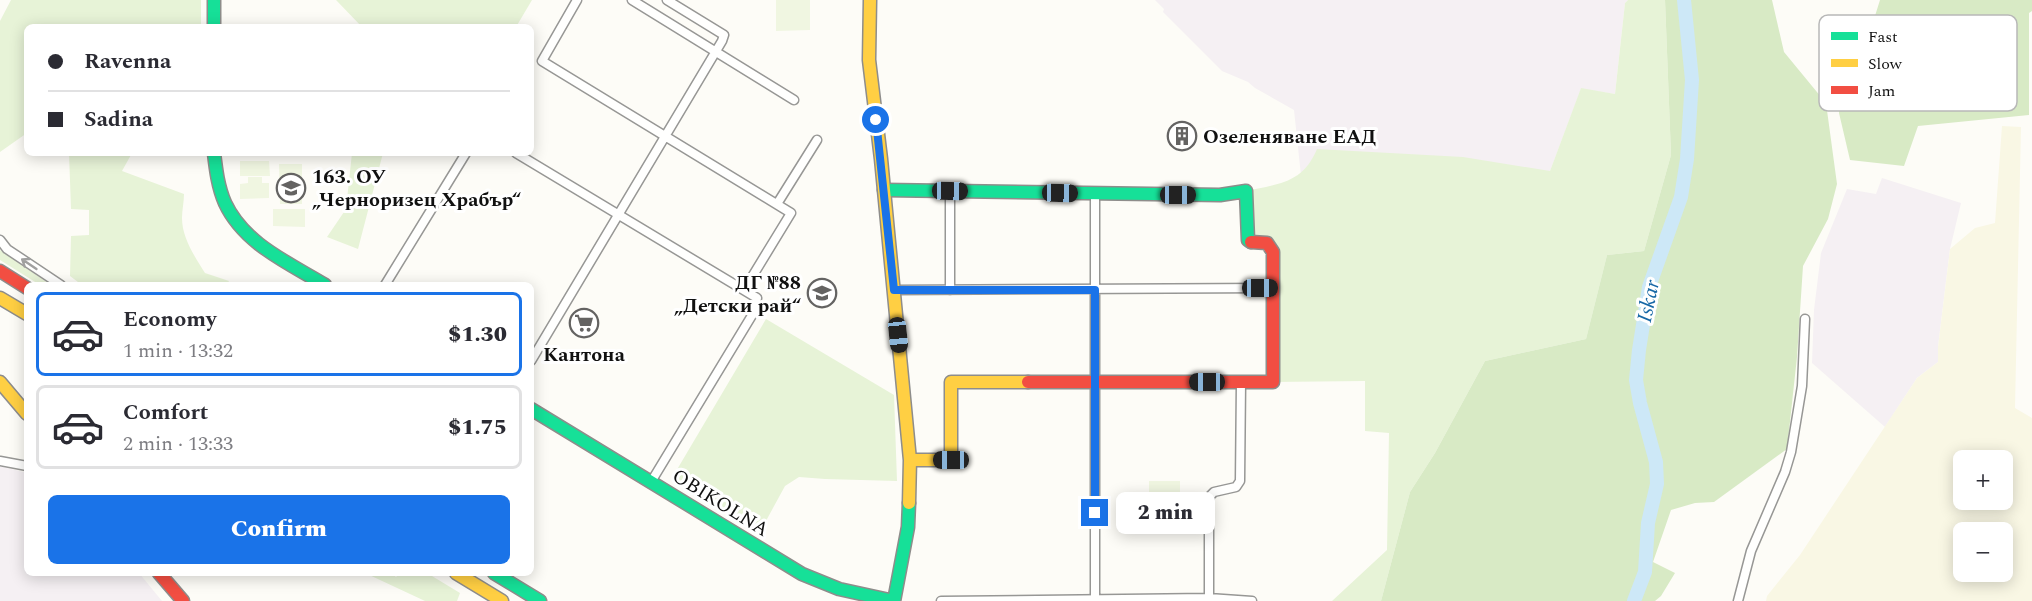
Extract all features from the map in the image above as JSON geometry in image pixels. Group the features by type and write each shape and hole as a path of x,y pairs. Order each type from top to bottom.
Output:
{"main road":[{"path":"214,0 214,24"},
{"path":"870,0 869,60 910,460 908,527 894,601"},
{"path":"214,156 217,182 224,203 244,233 320,282"},
{"path":"884,190 1220,195 1246,190 1248,240 1252,243 1267,243 1273,252 1273,382 951,382 951,460 910,460"},
{"path":"0,271 24,286"},
{"path":"0,298 24,312"},
{"path":"0,382 24,410"},
{"name":"OBIKOLNA","path":"534,411 812,579 854,594 894,601"},
{"path":"162,576 183,601"},
{"path":"461,576 502,601"},
{"path":"499,576 540,601"}],"street":[{"path":"577,0 543,61 791,213 744,290"},
{"path":"632,0 794,100"},
{"path":"534,356 717,52 724,35 667,0"},
{"path":"777,204 817,140"},
{"path":"388,282 464,156"},
{"path":"521,156 757,298 754,312 651,482"},
{"path":"950,191 950,290"},
{"path":"1095,194 1095,600"},
{"path":"0,240 7,249 56,282"},
{"path":"894,290 1273,288"},
{"path":"1738,601 1751,550 1785,472 1791,452 1802,386 1805,319"},
{"path":"1209,598 1209,498 1214,492 1236,487 1240,481 1241,382"},
{"path":"0,461 24,465"},
{"path":"16,464 24,462"},
{"path":"941,601 1209,598 1252,601"},
{"name":"OBIKOLNA","path":"894,601 902,601"}],"shaded area":[{"path":"1155,0 1628,0 1625,3 1615,94 1581,89 1550,171 1302,185 1294,110 1248,82 1222,71 1163,12 1164,9"},
{"path":"2002,126 2021,127 2015,408 2032,418 2032,601 1766,601 1767,596 1800,555 1917,378 1938,362 1950,249 1975,228 1995,223"},
{"path":"1882,178 1961,203 1950,249 1938,362 1917,378 1885,427 1812,363 1814,310 1821,253 1847,189 1876,194"},
{"path":"0,466 24,472 24,576 141,576 162,601 0,601"}],"green space":[{"path":"11,0 201,0 201,24 24,24 24,135 0,152 0,21"},
{"path":"336,0 532,0 518,24 359,24"},
{"path":"776,0 810,0 810,30 776,31"},
{"path":"1628,0 1665,0 1671,155 1644,251 1607,255 1586,339 1485,361 1435,453 1410,492 1381,601 1332,601 1387,550 1389,433 1365,431 1365,381 1273,382 1273,252 1252,243 1246,191 1289,180 1305,169 1317,149 1463,157 1550,171 1581,88 1615,94 1625,3"},
{"path":"1665,0 1772,0 1784,52 1819,94 1819,111 1827,111 1837,184 1828,219 1803,266 1797,357 1787,449 1714,502 1695,503 1671,510 1653,562 1675,573 1661,596 1655,601 1381,601 1410,492 1435,453 1485,361 1586,339 1607,255 1644,251 1671,155"},
{"path":"1880,0 2032,0 2032,11 2029,13 2029,115 1918,126 1904,166 1850,160 1839,111 2017,111 2017,15 1875,15"},
{"path":"69,156 130,156 122,171 184,194 183,225 190,247 205,273 229,281 78,282 70,276 71,236 89,235 89,210 71,209"},
{"path":"352,156 382,156 358,249 327,237 346,209"},
{"path":"240,161 269,161 270,176 240,176"},
{"path":"279,164 302,164 302,204 280,204"},
{"path":"248,177 262,177 262,183 269,183 269,198 240,199 240,184 248,183"},
{"path":"273,209 305,209 305,227 273,226"},
{"path":"0,250 47,282 35,282 0,260"},
{"path":"766,319 894,395 897,481 799,477 785,486 761,530 672,478"},
{"path":"1149,481 1180,481 1180,499 1149,499"},
{"path":"371,576 432,576 460,593 457,601 425,601"}],"waterway":[{"name":"Iskar","path":"1634,601 1645,572 1648,523 1657,484 1656,462 1636,380 1649,287 1681,197 1687,159 1692,80 1684,0"}],"traffic: fast":[{"path":"214,0 214,24"},
{"path":"214,156 223,197 233,217 255,241 320,282"},
{"path":"884,190 1220,195 1246,191 1248,240 1251,242"},
{"path":"534,411 802,574 839,589 894,601"},
{"path":"894,601 908,527 909,503"},
{"path":"499,576 540,601"}],"traffic: slow":[{"path":"870,0 869,60 881,159 910,460 909,503"},
{"path":"0,298 24,312"},
{"path":"0,382 24,410"},
{"path":"910,460 951,460 951,382 1028,382"},
{"path":"461,576 502,601"}],"traffic: jam":[{"path":"1028,382 1273,382 1273,252 1267,243 1251,242"},
{"path":"0,271 24,286"},
{"path":"162,576 183,601"}],"place":[{"name":"Озеленяване ЕАД","path":"1182,136"},
{"name":"163. ОУ „Черноризец Храбър“","path":"291,188"},
{"name":"ДГ №88 „Детски рай“","path":"822,293"},
{"name":"Кантона","path":"584,323"}],"route":[{"path":"876,120 894,290 1095,290 1095,513"}]}
